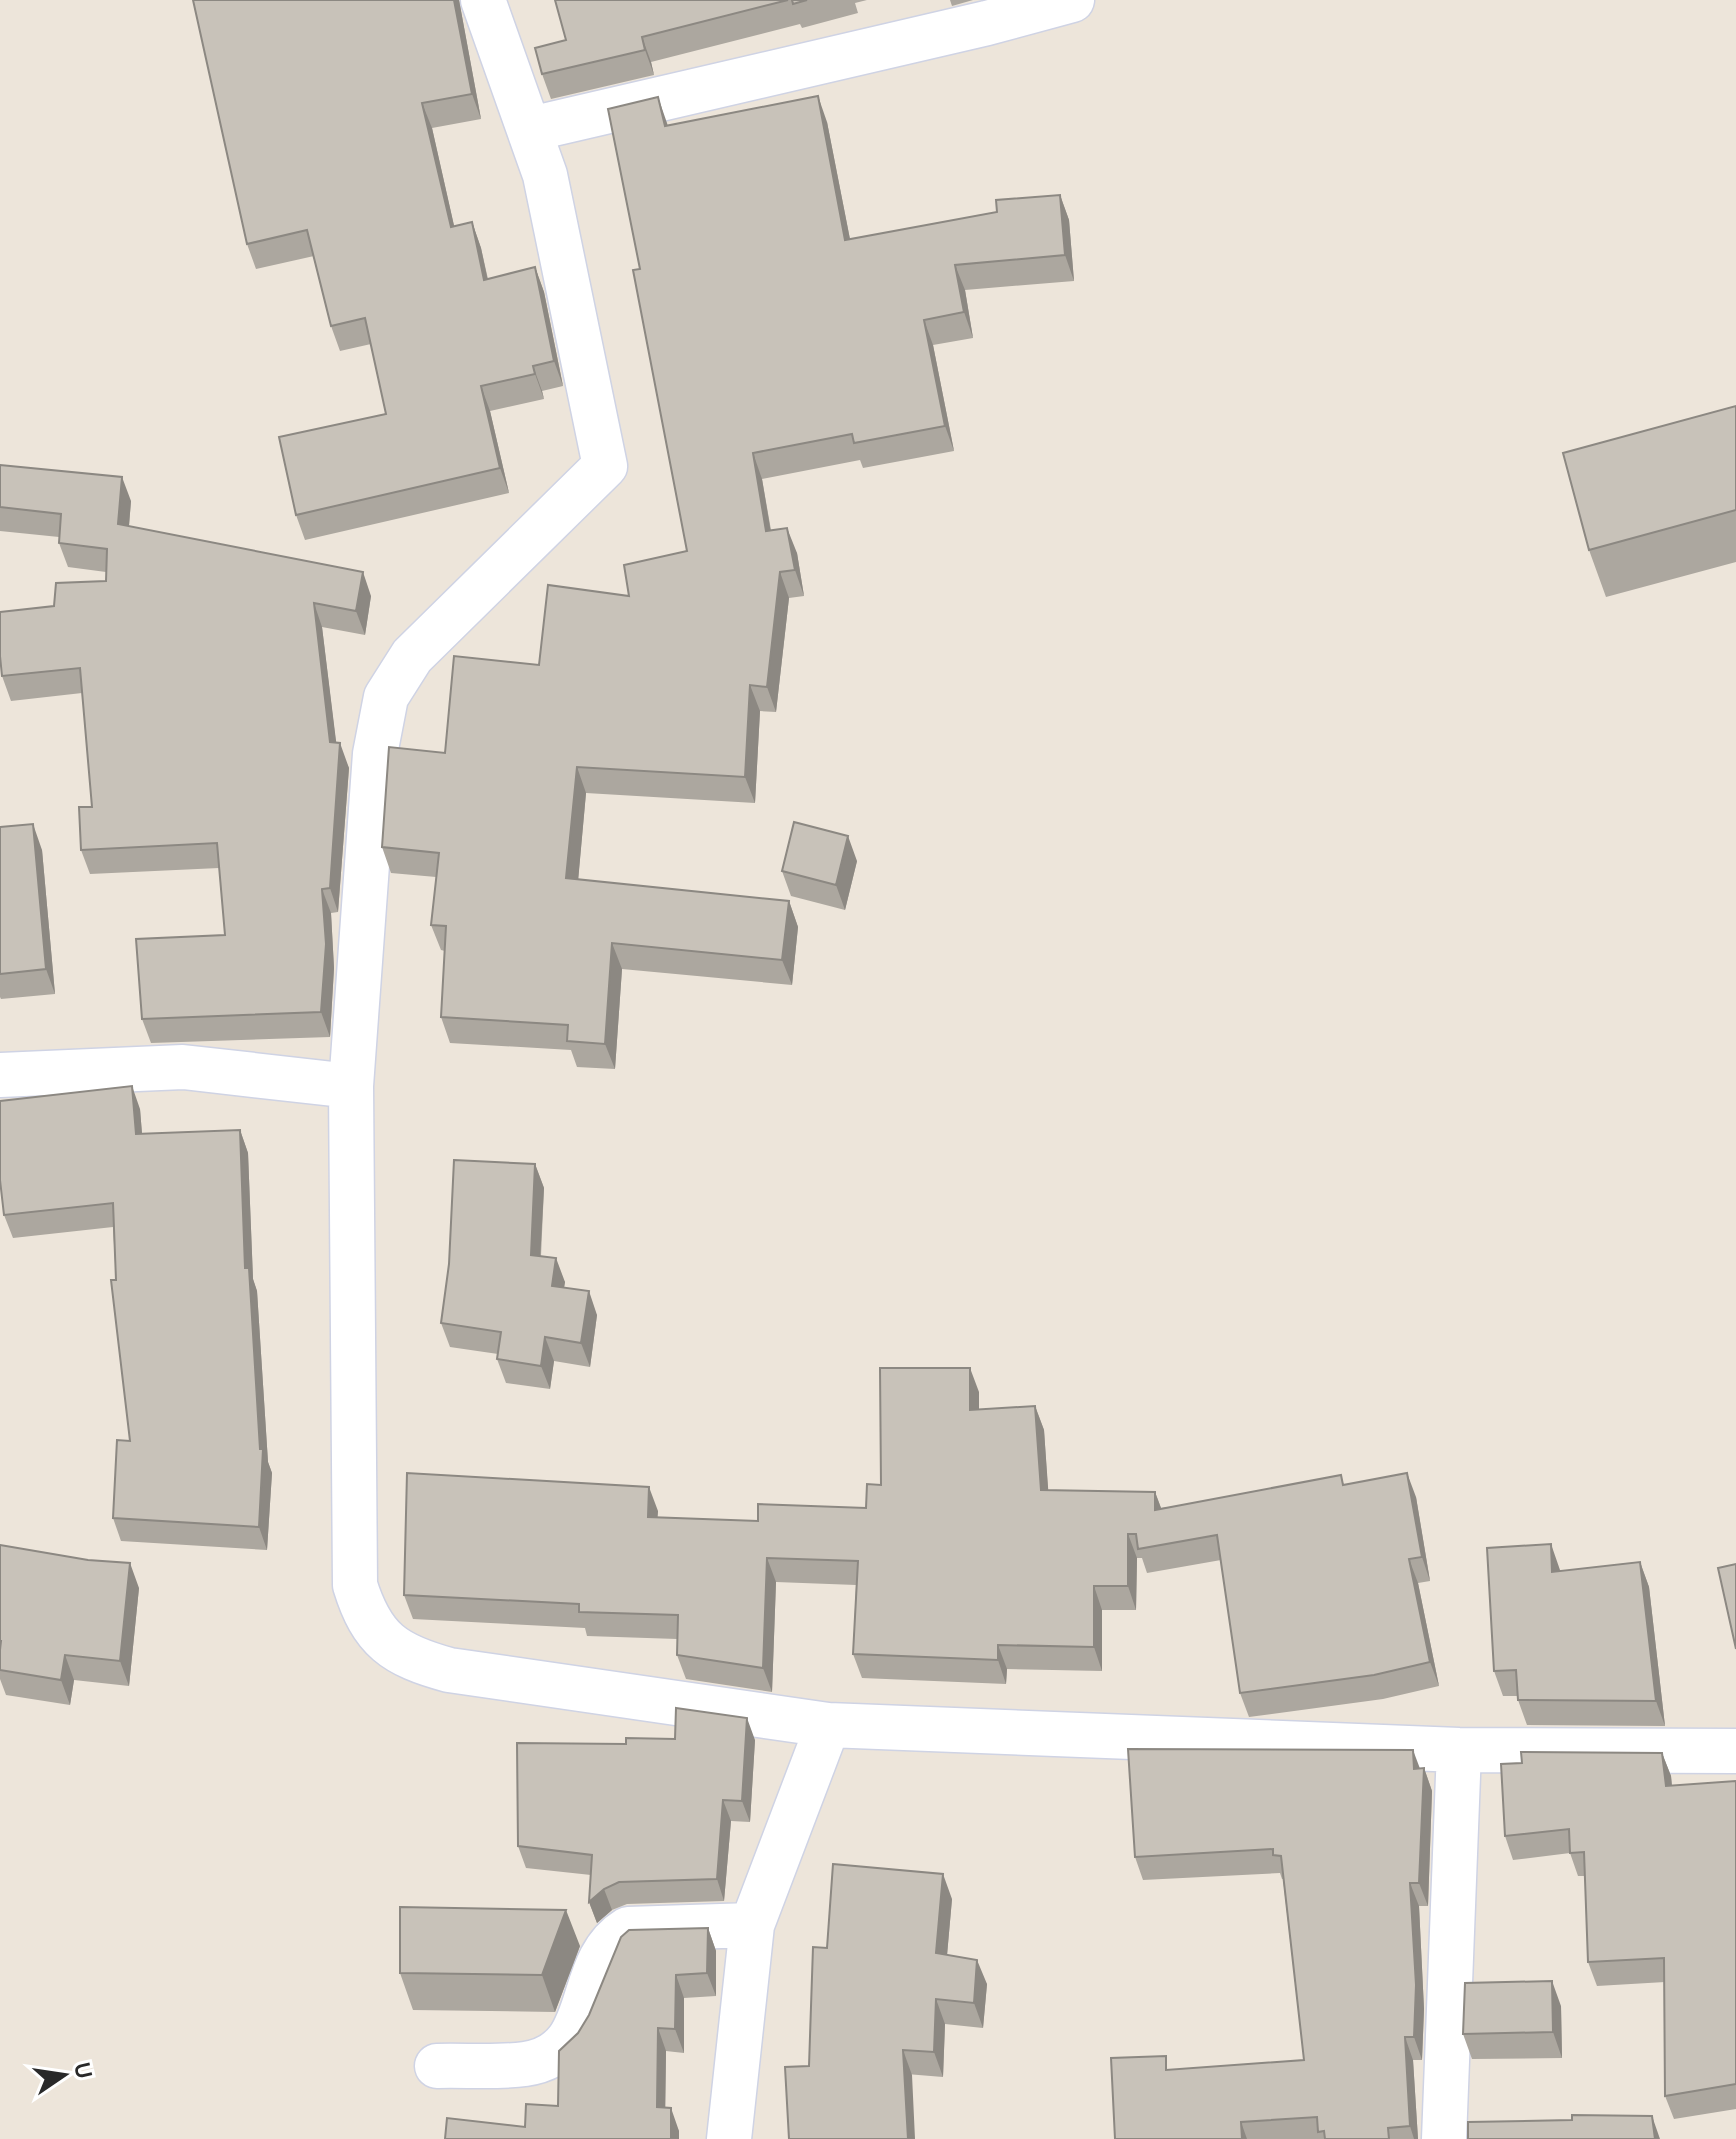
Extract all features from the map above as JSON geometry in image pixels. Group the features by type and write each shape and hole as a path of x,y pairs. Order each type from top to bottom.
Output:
{"street":[{"path":"483,0 545,175 605,466 412,656 386,697 375,754 351,1086 355,1453 352,1542 355,1585 365,1617 386,1641 411,1660 449,1670 828,1725 1459,1750 1736,1751"},
{"path":"531,129 987,23 1072,0"},
{"path":"0,1075 183,1067 351,1086"},
{"path":"729,2139 752,1925 828,1725"},
{"path":"1444,2139 1459,1750"},
{"path":"437,2066 525,2064 551,2057 575,2035 595,1967 615,1937 628,1929 752,1925"}],"building":[{"path":"193,0 454,0 472,94 422,103 451,227 472,222 484,280 535,267 554,361 533,366 535,374 481,386 500,468 296,515 279,437 386,414 365,318 331,326 307,230 247,244"},
{"path":"555,0 788,0 642,37 645,50 542,74 535,48 566,40"},
{"path":"818,96 845,240 997,212 996,200 1060,195 1065,255 955,265 964,312 924,320 945,426 854,443 852,434 753,453 766,531 787,528 795,570 780,572 767,687 750,685 745,777 577,767 566,878 789,901 782,960 612,943 605,1044 567,1041 568,1025 441,1017 446,926 431,925 439,853 382,847 389,747 445,753 454,656 539,665 548,585 629,596 624,565 687,551 633,270 640,269 608,109 658,97 665,126"},
{"path":"1736,406 1736,510 1589,550 1563,453"},
{"path":"0,465 122,477 118,524 363,572 356,611 314,603 330,742 340,743 330,888 322,889 326,944 321,1012 142,1019 136,939 225,935 217,843 81,850 79,807 92,807 80,668 2,676 0,612 54,606 56,583 106,581 107,549 59,543 61,514 0,507"},
{"path":"794,822 848,836 836,885 782,871"},
{"path":"33,824 46,969 0,974 0,827"},
{"path":"132,1086 136,1134 240,1130 245,1268 249,1268 260,1449 263,1449 259,1527 113,1518 117,1440 130,1441 111,1280 116,1280 113,1203 4,1215 0,1180 0,1101"},
{"path":"454,1160 535,1164 531,1255 556,1258 552,1286 589,1291 581,1343 545,1337 541,1366 497,1359 501,1332 441,1323 449,1264"},
{"path":"880,1368 970,1368 970,1410 1035,1406 1041,1490 1155,1492 1155,1510 1341,1475 1343,1485 1407,1473 1422,1557 1409,1559 1430,1662 1374,1675 1240,1693 1217,1535 1138,1549 1136,1534 1128,1534 1128,1586 1094,1586 1094,1647 998,1645 998,1660 853,1654 858,1561 767,1558 763,1668 677,1655 678,1615 579,1612 579,1604 404,1595 407,1473 649,1487 648,1517 758,1521 758,1504 866,1508 867,1484 881,1485"},
{"path":"1551,1544 1552,1572 1640,1562 1656,1701 1518,1700 1516,1670 1494,1671 1487,1548"},
{"path":"0,1545 88,1560 130,1563 120,1661 65,1655 61,1680 0,1670"},
{"path":"1736,1564 1736,1649 1718,1568"},
{"path":"676,1708 747,1718 742,1801 723,1800 717,1879 619,1882 604,1889 589,1902 592,1855 518,1846 517,1743 626,1744 626,1738 675,1739"},
{"path":"1128,1749 1413,1750 1414,1769 1424,1768 1419,1883 1410,1883 1416,1985 1414,2037 1405,2037 1410,2126 1388,2128 1389,2139 1325,2139 1324,2131 1318,2132 1317,2117 1241,2122 1242,2139 1115,2139 1111,2058 1166,2056 1166,2070 1304,2060 1281,1856 1273,1855 1273,1849 1135,1857"},
{"path":"1521,1752 1662,1753 1666,1786 1736,1781 1736,2084 1665,2096 1664,1958 1588,1962 1584,1852 1570,1853 1569,1829 1505,1836 1501,1764 1522,1763"},
{"path":"833,1864 943,1874 936,1953 977,1960 974,2003 936,1999 934,2052 903,2050 908,2139 789,2139 785,2067 809,2066 813,1947 827,1948"},
{"path":"400,1907 566,1910 542,1975 400,1973"},
{"path":"708,1928 707,1973 676,1975 675,2029 658,2028 657,2107 671,2108 671,2139 445,2139 447,2118 525,2127 526,2104 558,2106 559,2051 578,2033 589,2015 621,1937 629,1930"},
{"path":"1552,1981 1553,2032 1463,2034 1465,1983"},
{"path":"1572,2115 1652,2116 1655,2139 1468,2139 1468,2122 1572,2120"}]}
